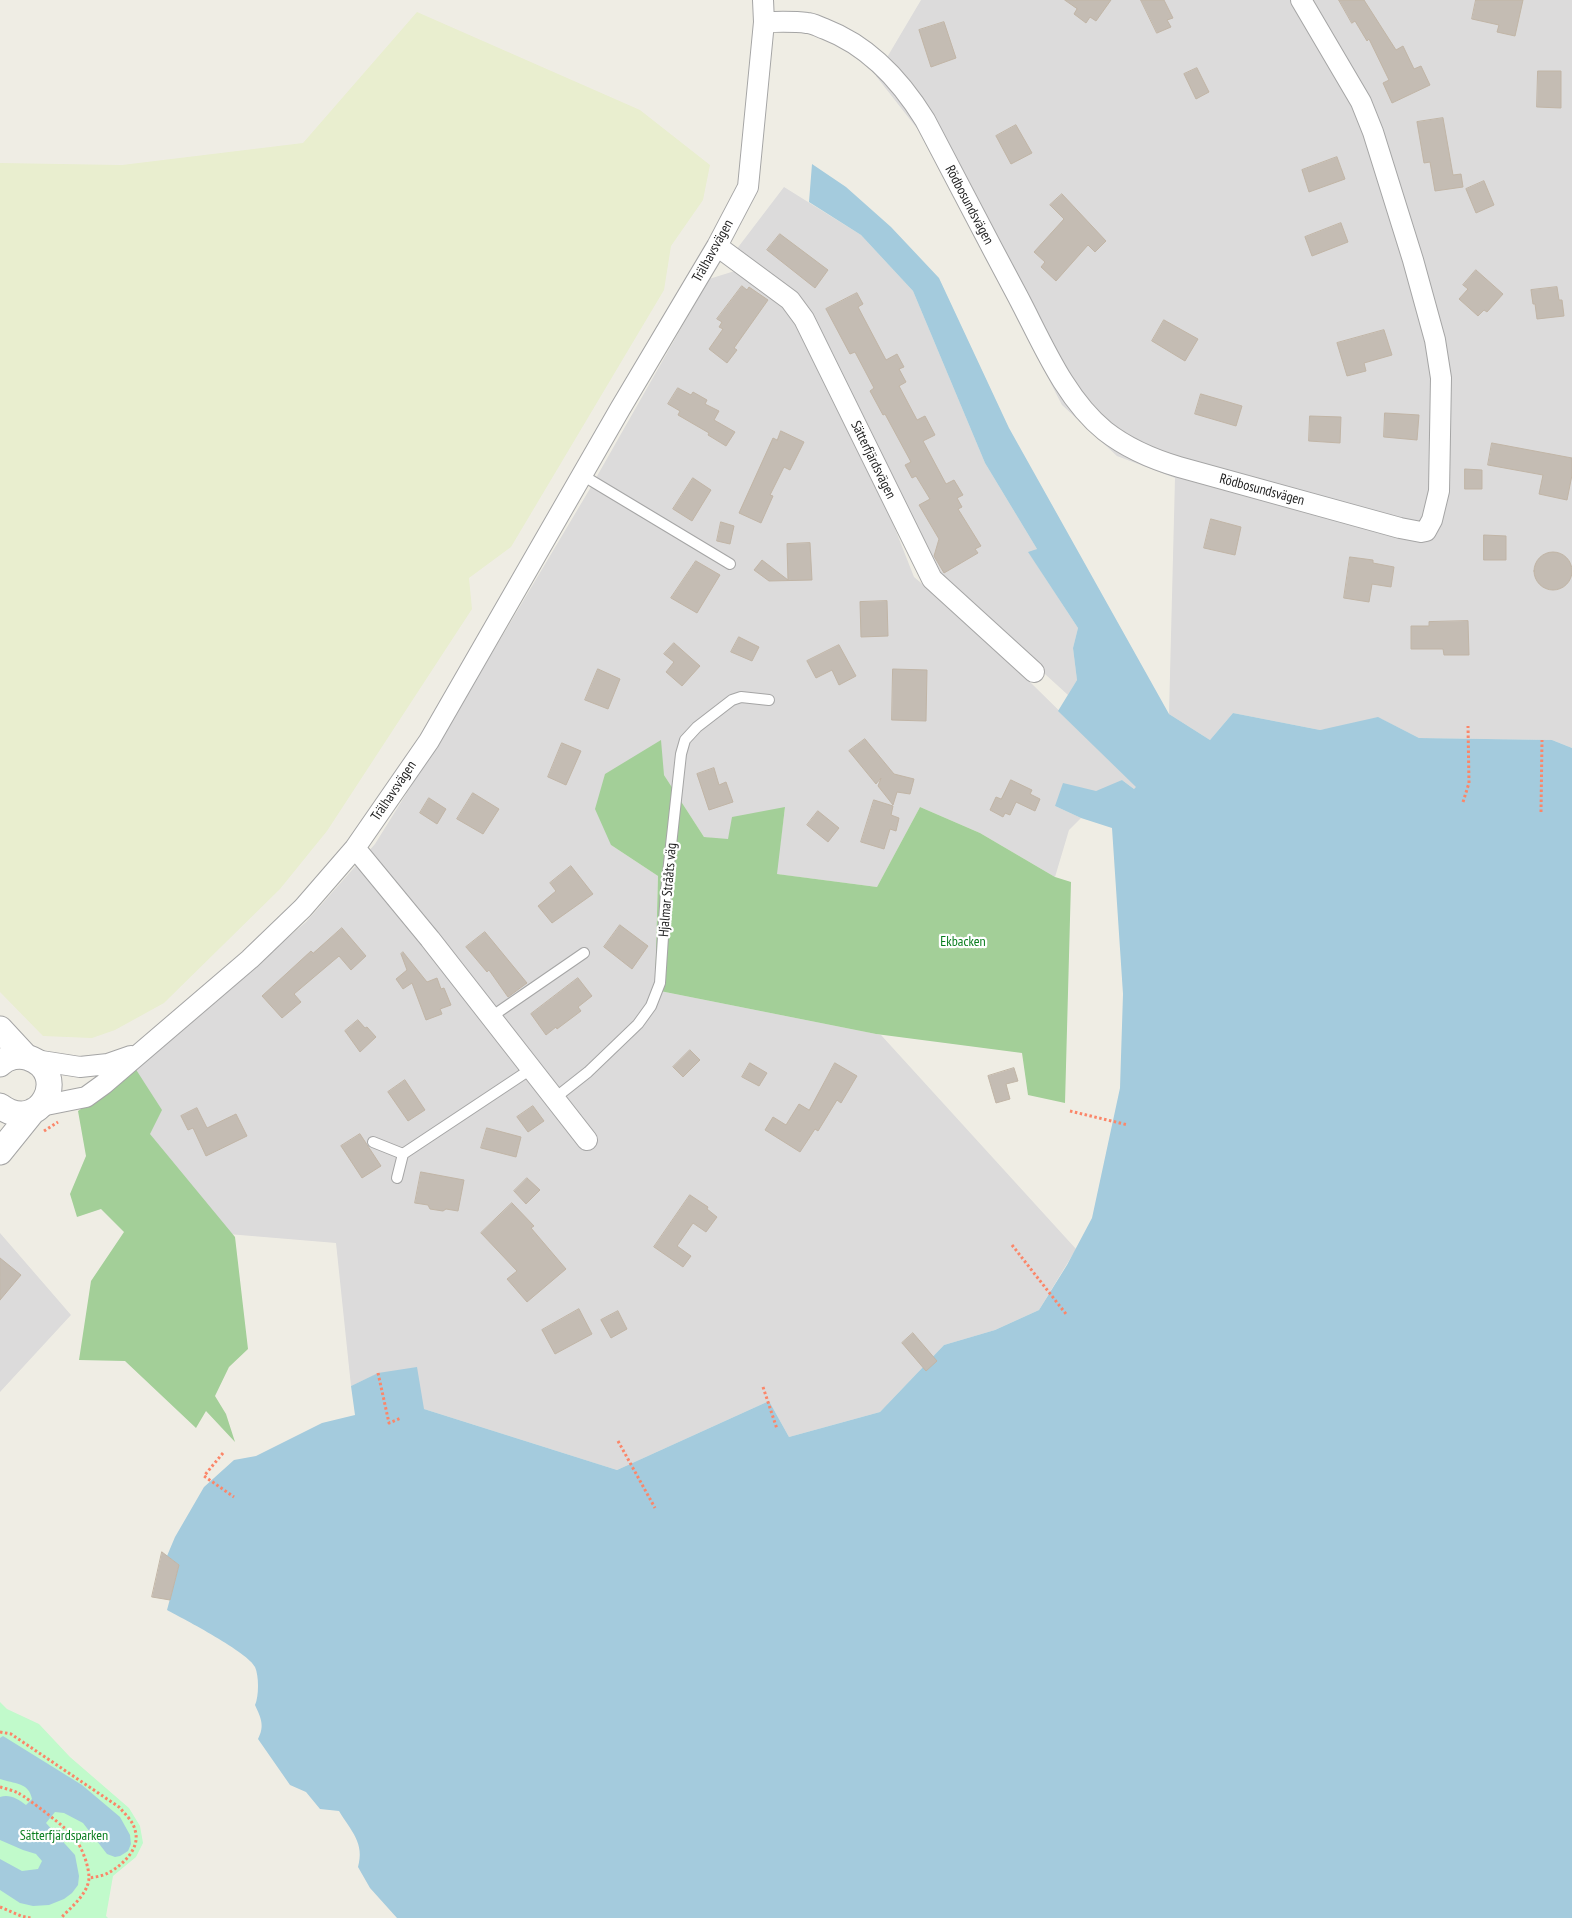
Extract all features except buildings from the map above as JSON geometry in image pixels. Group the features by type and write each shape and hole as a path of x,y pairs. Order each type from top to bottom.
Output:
{"street":[{"name":"Trälhavsvägen","path":"37,1108 86,1097 104,1084 250,959 303,908 355,848 428,741 717,246 748,187 764,22 762,0"},
{"name":"Rödbosundsvägen","path":"764,22 808,22 839,34 869,54 896,79 913,100 925,120 1043,348 1081,407 1104,430 1133,451 1164,463 1400,528 1421,532 1426,531 1432,520 1439,491 1442,378 1435,340 1413,260 1373,132 1361,102 1301,0"},
{"name":"Sätterfjärdsvägen","path":"717,246 790,300 804,319 932,579 1034,672"},
{"path":"355,848 430,938 587,1140"},
{"path":"0,1028 46,1071 49,1081 49,1091 0,1152"},
{"name":"Trälhavsvägen","path":"30,1058 80,1067 108,1064 140,1053"},
{"path":"0,1064 15,1056 30,1058"},
{"path":"0,1106 7,1112 17,1114 37,1108"}],"lane":[{"path":"582,475 730,564"},
{"name":"Hjalmar Strååts väg","path":"555,1098 588,1072 638,1024 651,1006 660,983 666,891 681,754 685,740 732,700 741,697 769,700"},
{"path":"491,1017 584,953"},
{"path":"397,1178 403,1154 531,1069"},
{"path":"373,1142 403,1154"}],"path":[{"path":"1463,802 1469,783 1468,726"},
{"path":"1541,812 1542,740"},
{"path":"1070,1111 1128,1125"},
{"path":"1012,1245 1066,1314"},
{"path":"378,1372 389,1423 401,1418"},
{"path":"763,1387 777,1429"},
{"path":"618,1441 655,1508"},
{"path":"223,1453 204,1476 234,1498"},
{"path":"0,1732 11,1734 119,1807 130,1819 136,1830 135,1846 130,1855 124,1862 107,1874 89,1878"},
{"path":"0,1787 17,1792 30,1800 74,1837 82,1850 89,1878 86,1888 80,1898 61,1918"},
{"path":"0,1907 31,1918"}],"shaded area":[{"path":"921,0 1572,0 1572,748 1552,740 1419,738 1381,719 1320,730 1233,713 1210,740 1169,714 1175,478 1117,456 1062,405 923,136 876,76"},
{"path":"784,187 861,235 913,291 985,463 1037,549 1029,553 1078,628 1073,648 1077,680 1068,695 935,576 834,362 736,250"},
{"path":"738,270 788,309 892,521 914,577 979,632 1137,787 1134,789 1122,780 1116,784 1055,806 1081,818 1069,830 1055,877 980,833 920,807 877,887 776,874 785,808 728,840 704,837 664,775 611,845 658,876 655,990 881,1035 1076,1249 1039,1310 995,1330 944,1345 880,1412 789,1437 769,1401 617,1470 424,1409 379,1373 351,1386 336,1243 228,1234 112,1087 306,922 375,844 454,717 588,492 709,279"},
{"path":"0,1233 71,1315 0,1392"}],"green space":[{"path":"417,12 640,110 710,165 703,200 671,246 664,290 511,547 469,578 472,609 327,831 280,889 164,1003 115,1030 92,1038 43,1036 0,992 0,163 122,165 303,143"},
{"name":"Ekbacken","path":"661,740 664,775 704,837 728,839 732,817 785,807 777,874 877,887 920,807 980,833 1055,877 1071,882 1065,1103 1028,1095 1022,1053 876,1034 655,990 658,876 611,845 595,809 605,774"},
{"path":"135,1068 162,1110 150,1134 235,1237 248,1349 229,1367 215,1396 226,1414 235,1442 206,1411 196,1428 125,1361 79,1360 91,1281 124,1232 101,1209 77,1217 70,1194 86,1156 78,1111"},
{"name":"Sätterfjärdsparken","path":"0,1702 7,1709 39,1724 70,1757 129,1808 140,1826 143,1843 136,1857 113,1876 106,1916 108,1918 0,1918"}],"water":[{"path":"812,164 846,187 891,227 939,278 1009,428 1169,714 1210,740 1233,713 1320,730 1378,717 1419,738 1552,740 1572,748 1572,1918 397,1918 370,1888 358,1867 360,1851 356,1838 339,1811 320,1809 306,1792 290,1785 258,1739 262,1726 255,1705 258,1686 255,1667 241,1653 229,1645 167,1610 179,1565 167,1556 175,1537 204,1487 234,1460 256,1456 322,1423 355,1415 351,1386 378,1373 417,1367 424,1409 617,1470 769,1401 789,1437 880,1412 944,1345 995,1330 1039,1310 1067,1265 1092,1218 1120,1088 1123,994 1112,828 1081,818 1055,806 1063,783 1096,791 1122,780 1134,789 1136,787 1058,711 1077,680 1073,648 1078,628 1028,552 1037,549 985,463 913,291 861,235 809,202"},
{"path":"3,1736 82,1785 120,1817 130,1835 131,1844 128,1851 115,1857 107,1854 83,1823 64,1813 55,1812 46,1823 75,1855 79,1876 78,1885 72,1893 64,1899 49,1905 33,1906 20,1903 0,1890 0,1859 22,1871 38,1869 42,1861 36,1854 0,1840 0,1797 14,1798 26,1805 32,1799 28,1789 0,1779 0,1738"}]}
